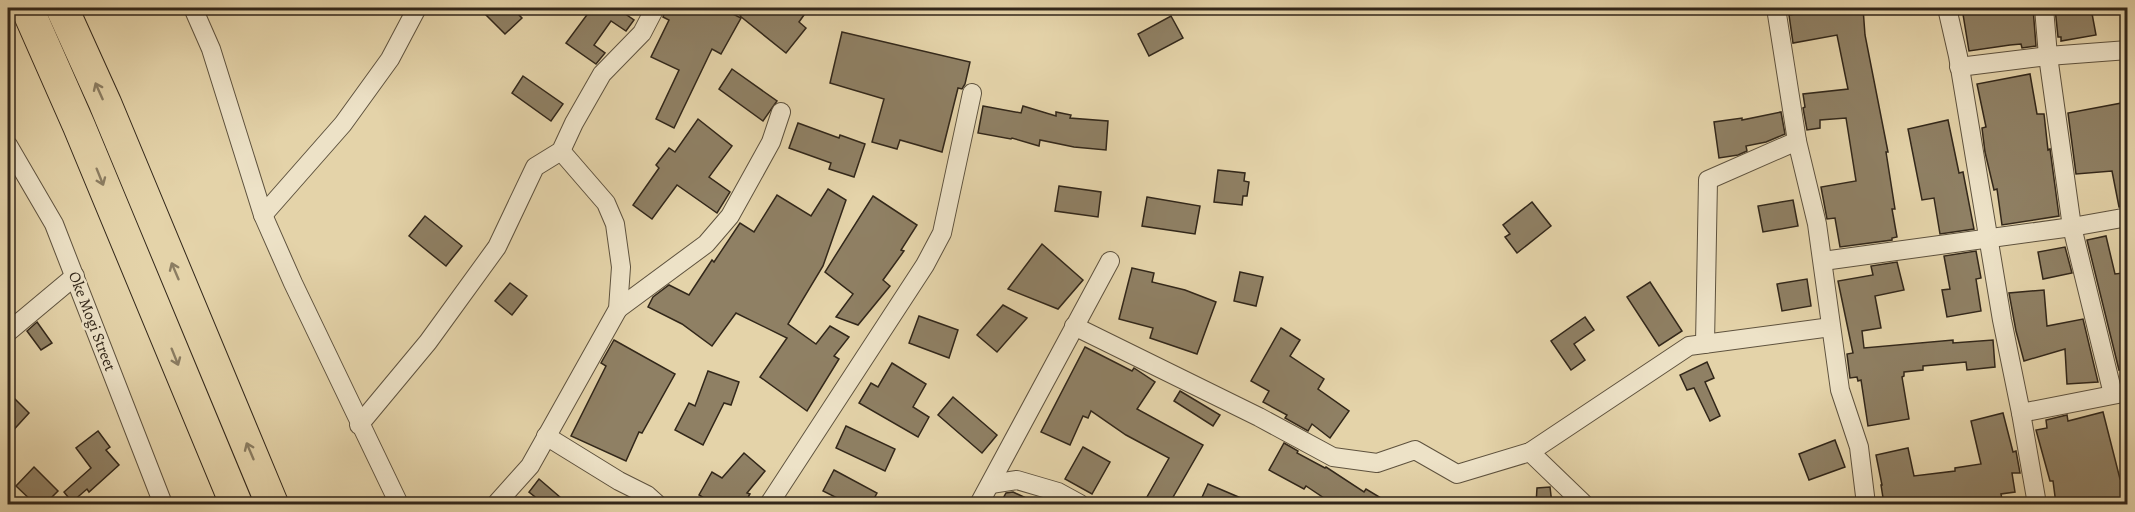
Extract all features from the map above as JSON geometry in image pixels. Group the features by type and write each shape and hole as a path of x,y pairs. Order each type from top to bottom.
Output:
{"highway":[{"path":"27,8 79,126 236,504"},
{"path":"62,8 105,103 272,504"}],"street":[{"path":"194,8 211,49 263,215 292,283 399,504"},
{"path":"263,215 343,124 390,59 417,8"},
{"path":"359,424 428,342 496,247 535,167 561,151 602,74 642,33 655,8"},
{"path":"1776,8 1797,141 1817,224 1840,390 1859,447 1866,504"},
{"path":"1947,8 2037,504"},
{"path":"2021,413 2120,393 2072,227 2048,56 2044,8"},
{"path":"1959,67 2048,56 2127,50"},
{"path":"769,504 925,265 942,233 972,93"},
{"path":"496,504 530,466 618,309 706,244 730,216 771,142 781,112"},
{"path":"1705,344 1708,180 1797,141"},
{"name":"Oke Mogi Street","path":"8,145 54,224 163,504"},
{"path":"561,151 606,203 615,224 621,267 618,309"},
{"path":"1822,261 2072,227 2127,217"},
{"path":"979,504 1110,261"},
{"path":"8,332 75,276"},
{"path":"1074,326 1259,417 1333,457 1377,463 1414,450 1457,474 1530,452 1689,346 1831,327"},
{"path":"546,436 619,481 647,495 657,504"},
{"path":"1530,452 1584,504"},
{"path":"991,484 1017,480 1059,492 1080,504"}],"building":[{"path":"479,8 512,8 522,18 505,34"},
{"path":"592,8 624,8 621,11 634,20 626,31 611,21 594,45 605,53 596,64 566,43"},
{"path":"666,8 721,8 741,18 721,54 712,49 674,128 656,119 679,70 651,57 669,20 663,17"},
{"path":"747,8 809,8 799,22 806,28 786,53 740,16"},
{"path":"1834,8 1863,8 1865,35 1888,152 1886,152 1895,209 1892,209 1897,237 1892,240 1840,247 1835,218 1827,219 1821,187 1856,181 1846,118 1820,120 1820,128 1807,130 1803,94 1848,89 1837,35 1793,43 1789,15"},
{"path":"1962,8 2033,8 2036,46 2022,48 2021,44 1969,51"},
{"path":"2055,8 2070,8 2070,10 2091,8 2096,35 2061,41 2061,37 2058,37"},
{"path":"1171,16 1183,38 1149,56 1138,34"},
{"path":"842,32 970,62 965,84 962,89 958,88 942,152 900,140 897,149 872,142 884,99 830,83"},
{"path":"732,69 777,101 763,121 719,89"},
{"path":"2030,74 2037,114 2044,114 2059,216 2002,225 1997,189 1994,190 1985,152 1982,128 1986,127 1977,84"},
{"path":"523,76 563,104 551,121 512,93"},
{"path":"2127,102 2127,206 2119,207 2112,171 2076,174 2068,113"},
{"path":"983,106 1021,113 1023,106 1056,116 1056,112 1071,115 1070,118 1108,121 1106,150 1074,147 1040,140 1039,146 1012,138 978,133"},
{"path":"1781,112 1785,134 1766,142 1746,146 1747,151 1738,155 1719,158 1714,122 1742,118 1742,120"},
{"path":"698,119 732,146 709,177 730,192 717,213 677,185 652,219 633,205 659,168 656,165 669,148 675,152"},
{"path":"1948,120 1959,173 1963,172 1974,229 1940,234 1934,198 1922,200 1908,129"},
{"path":"798,123 839,138 840,135 865,144 854,177 829,169 831,163 789,148"},
{"path":"1218,170 1245,173 1244,181 1249,182 1247,196 1243,196 1242,205 1214,202"},
{"path":"1059,186 1101,192 1098,217 1055,211"},
{"path":"828,189 846,200 823,266 788,324 816,344 830,326 849,337 834,356 839,359 807,411 760,377 787,338 736,313 712,346 682,324 648,307 653,297 669,285 689,295 740,223 754,232 777,195 811,216"},
{"path":"873,196 917,225 901,250 904,251 883,280 890,286 858,325 836,317 853,294 825,272"},
{"path":"1147,197 1200,206 1195,234 1142,226"},
{"path":"1793,200 1798,226 1763,232 1758,206"},
{"path":"1532,202 1551,226 1517,253 1505,237 1510,234 1503,225"},
{"path":"425,216 462,246 446,266 409,236"},
{"path":"2106,236 2115,274 2123,273 2127,291 2127,368 2119,370 2087,240"},
{"path":"1042,244 1083,280 1058,309 1008,289"},
{"path":"2065,247 2072,273 2043,279 2038,252"},
{"path":"1976,251 1981,278 1976,279 1981,311 1947,317 1942,290 1950,289 1944,256"},
{"path":"1897,262 1904,290 1875,296 1881,328 1862,331 1864,348 1953,340 1953,343 1993,340 1995,367 1967,370 1966,362 1923,366 1923,370 1904,372 1902,377 1909,419 1868,426 1861,380 1858,381 1857,377 1850,378 1847,354 1853,353 1838,281 1873,275 1871,266"},
{"path":"1132,268 1154,273 1152,282 1185,290 1216,302 1197,354 1150,338 1153,328 1119,319"},
{"path":"1240,272 1263,277 1256,306 1234,301"},
{"path":"1807,279 1811,306 1782,311 1777,284"},
{"path":"1650,282 1682,331 1659,346 1627,297"},
{"path":"510,283 527,296 512,315 495,301"},
{"path":"2044,290 2047,326 2083,319 2098,382 2067,384 2065,349 2024,361 2009,293"},
{"path":"1003,305 1027,318 997,352 977,335"},
{"path":"919,316 958,330 949,358 909,343"},
{"path":"1585,317 1594,330 1574,344 1585,360 1571,370 1551,341"},
{"path":"37,322 52,343 41,350 27,331"},
{"path":"1281,328 1300,340 1290,356 1324,379 1318,389 1349,411 1330,438 1312,424 1308,431 1285,418 1287,415 1263,402 1269,391 1251,381"},
{"path":"614,340 675,374 642,433 639,432 626,461 571,436 606,366 601,363"},
{"path":"1085,347 1132,371 1134,368 1155,382 1137,409 1203,445 1169,504 1143,504 1169,458 1126,435 1091,411 1088,418 1083,416 1070,445 1041,432"},
{"path":"1707,362 1714,378 1705,382 1720,416 1710,421 1694,388 1687,390 1680,375"},
{"path":"892,363 926,384 913,407 929,417 918,437 859,403 871,383 878,387"},
{"path":"708,371 739,382 731,405 724,403 703,445 675,430 689,403 695,406"},
{"path":"1180,391 1220,415 1213,426 1174,401"},
{"path":"8,392 29,413 8,436"},
{"path":"953,397 997,435 982,453 938,415"},
{"path":"2103,412 2120,479 2127,478 2127,504 2056,504 2053,481 2050,481 2036,430 2047,428 2046,420 2067,415 2068,421"},
{"path":"2003,413 2013,452 2016,451 2020,473 2012,473 2015,492 2001,494 2002,499 1960,504 1884,504 1876,455 1908,448 1914,476 1955,471 1955,468 1981,464 1971,421"},
{"path":"846,426 895,449 885,471 836,448"},
{"path":"98,431 110,447 106,450 119,465 89,492 87,489 72,502 64,492 91,468 76,448"},
{"path":"1835,440 1845,467 1809,480 1799,454"},
{"path":"1284,443 1364,492 1366,489 1391,504 1333,504 1306,486 1304,489 1269,470"},
{"path":"1083,447 1110,462 1092,494 1065,479"},
{"path":"744,453 765,471 747,493 750,494 744,504 714,504 699,495 712,472 722,478"},
{"path":"34,467 58,491 45,504 35,504 16,486"},
{"path":"834,470 877,493 871,504 849,504 823,491"},
{"path":"539,479 568,504 544,504 529,492"},
{"path":"1208,484 1255,504 1199,504"},
{"path":"1550,487 1552,504 1536,504 1537,488"},
{"path":"1013,492 1039,504 1000,504 1006,493"}]}
